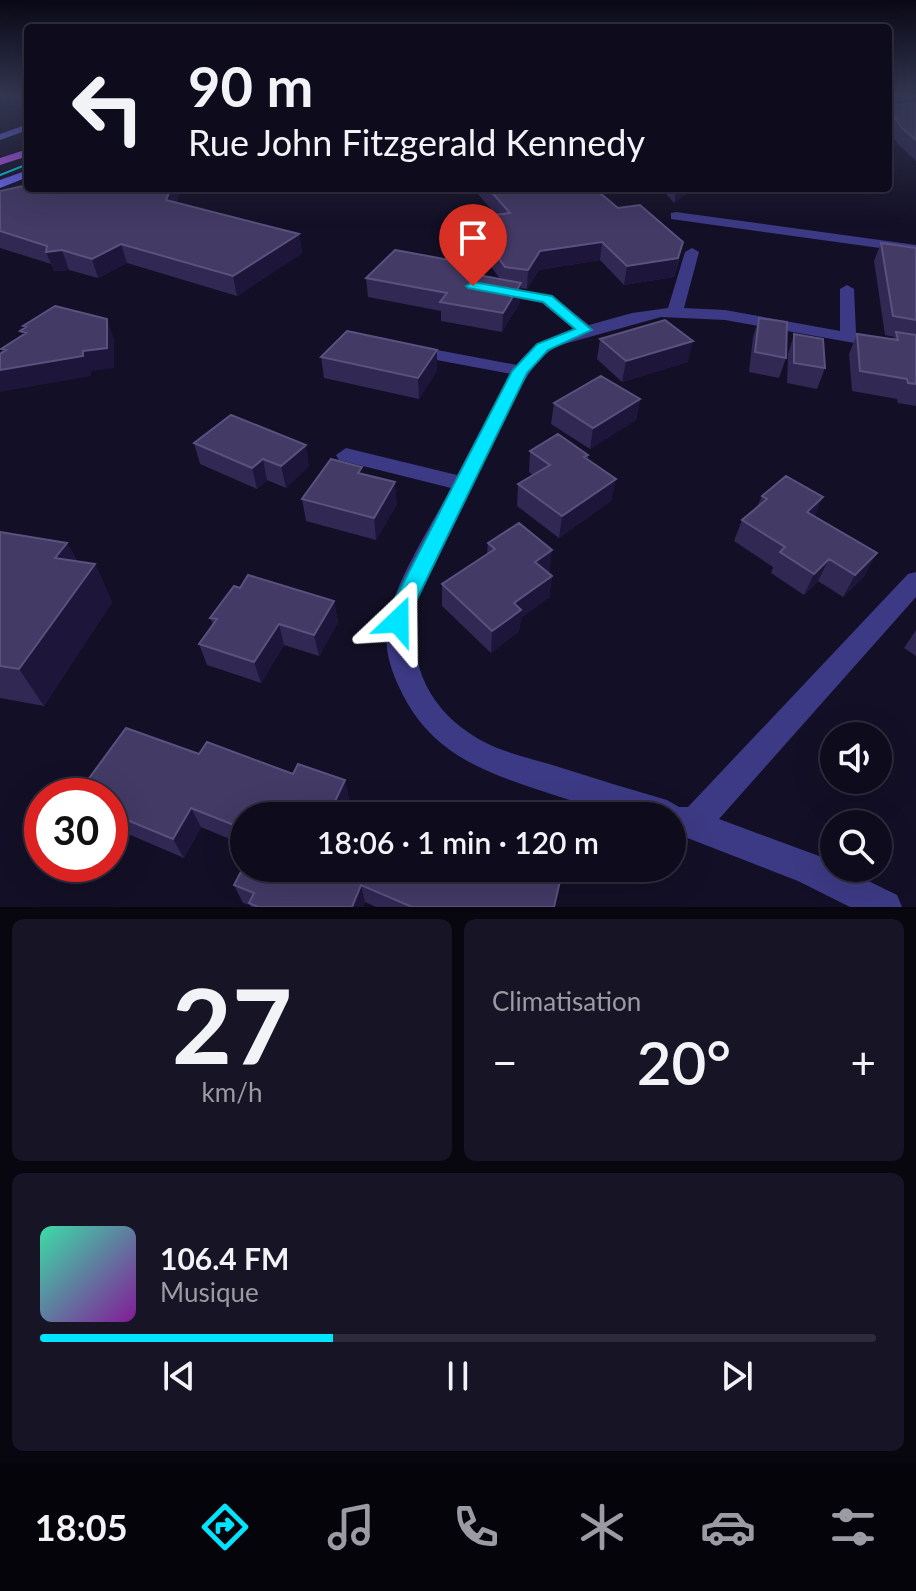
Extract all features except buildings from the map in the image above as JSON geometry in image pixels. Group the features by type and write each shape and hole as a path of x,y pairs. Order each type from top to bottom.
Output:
{"main road":[{"path":"0,154 24,145"},
{"path":"0,162 24,153"}],"street":[{"path":"0,184 24,175"},
{"path":"676,216 916,249"},
{"path":"675,312 692,252"},
{"path":"473,286 547,299 585,330"},
{"path":"847,289 848,336"},
{"path":"624,802 491,760 465,748 422,706 401,664 398,621 405,601 520,371 543,347 585,330 646,314 675,312 725,315 916,349"},
{"path":"416,351 520,371"},
{"path":"346,455 465,484"},
{"path":"686,811 916,581"},
{"path":"686,822 807,868 875,905"}],"tram line":[{"path":"0,175 24,166"}],"route":[{"path":"398,621 405,601 520,371 543,347 585,330 553,302 540,296 473,286"}]}
